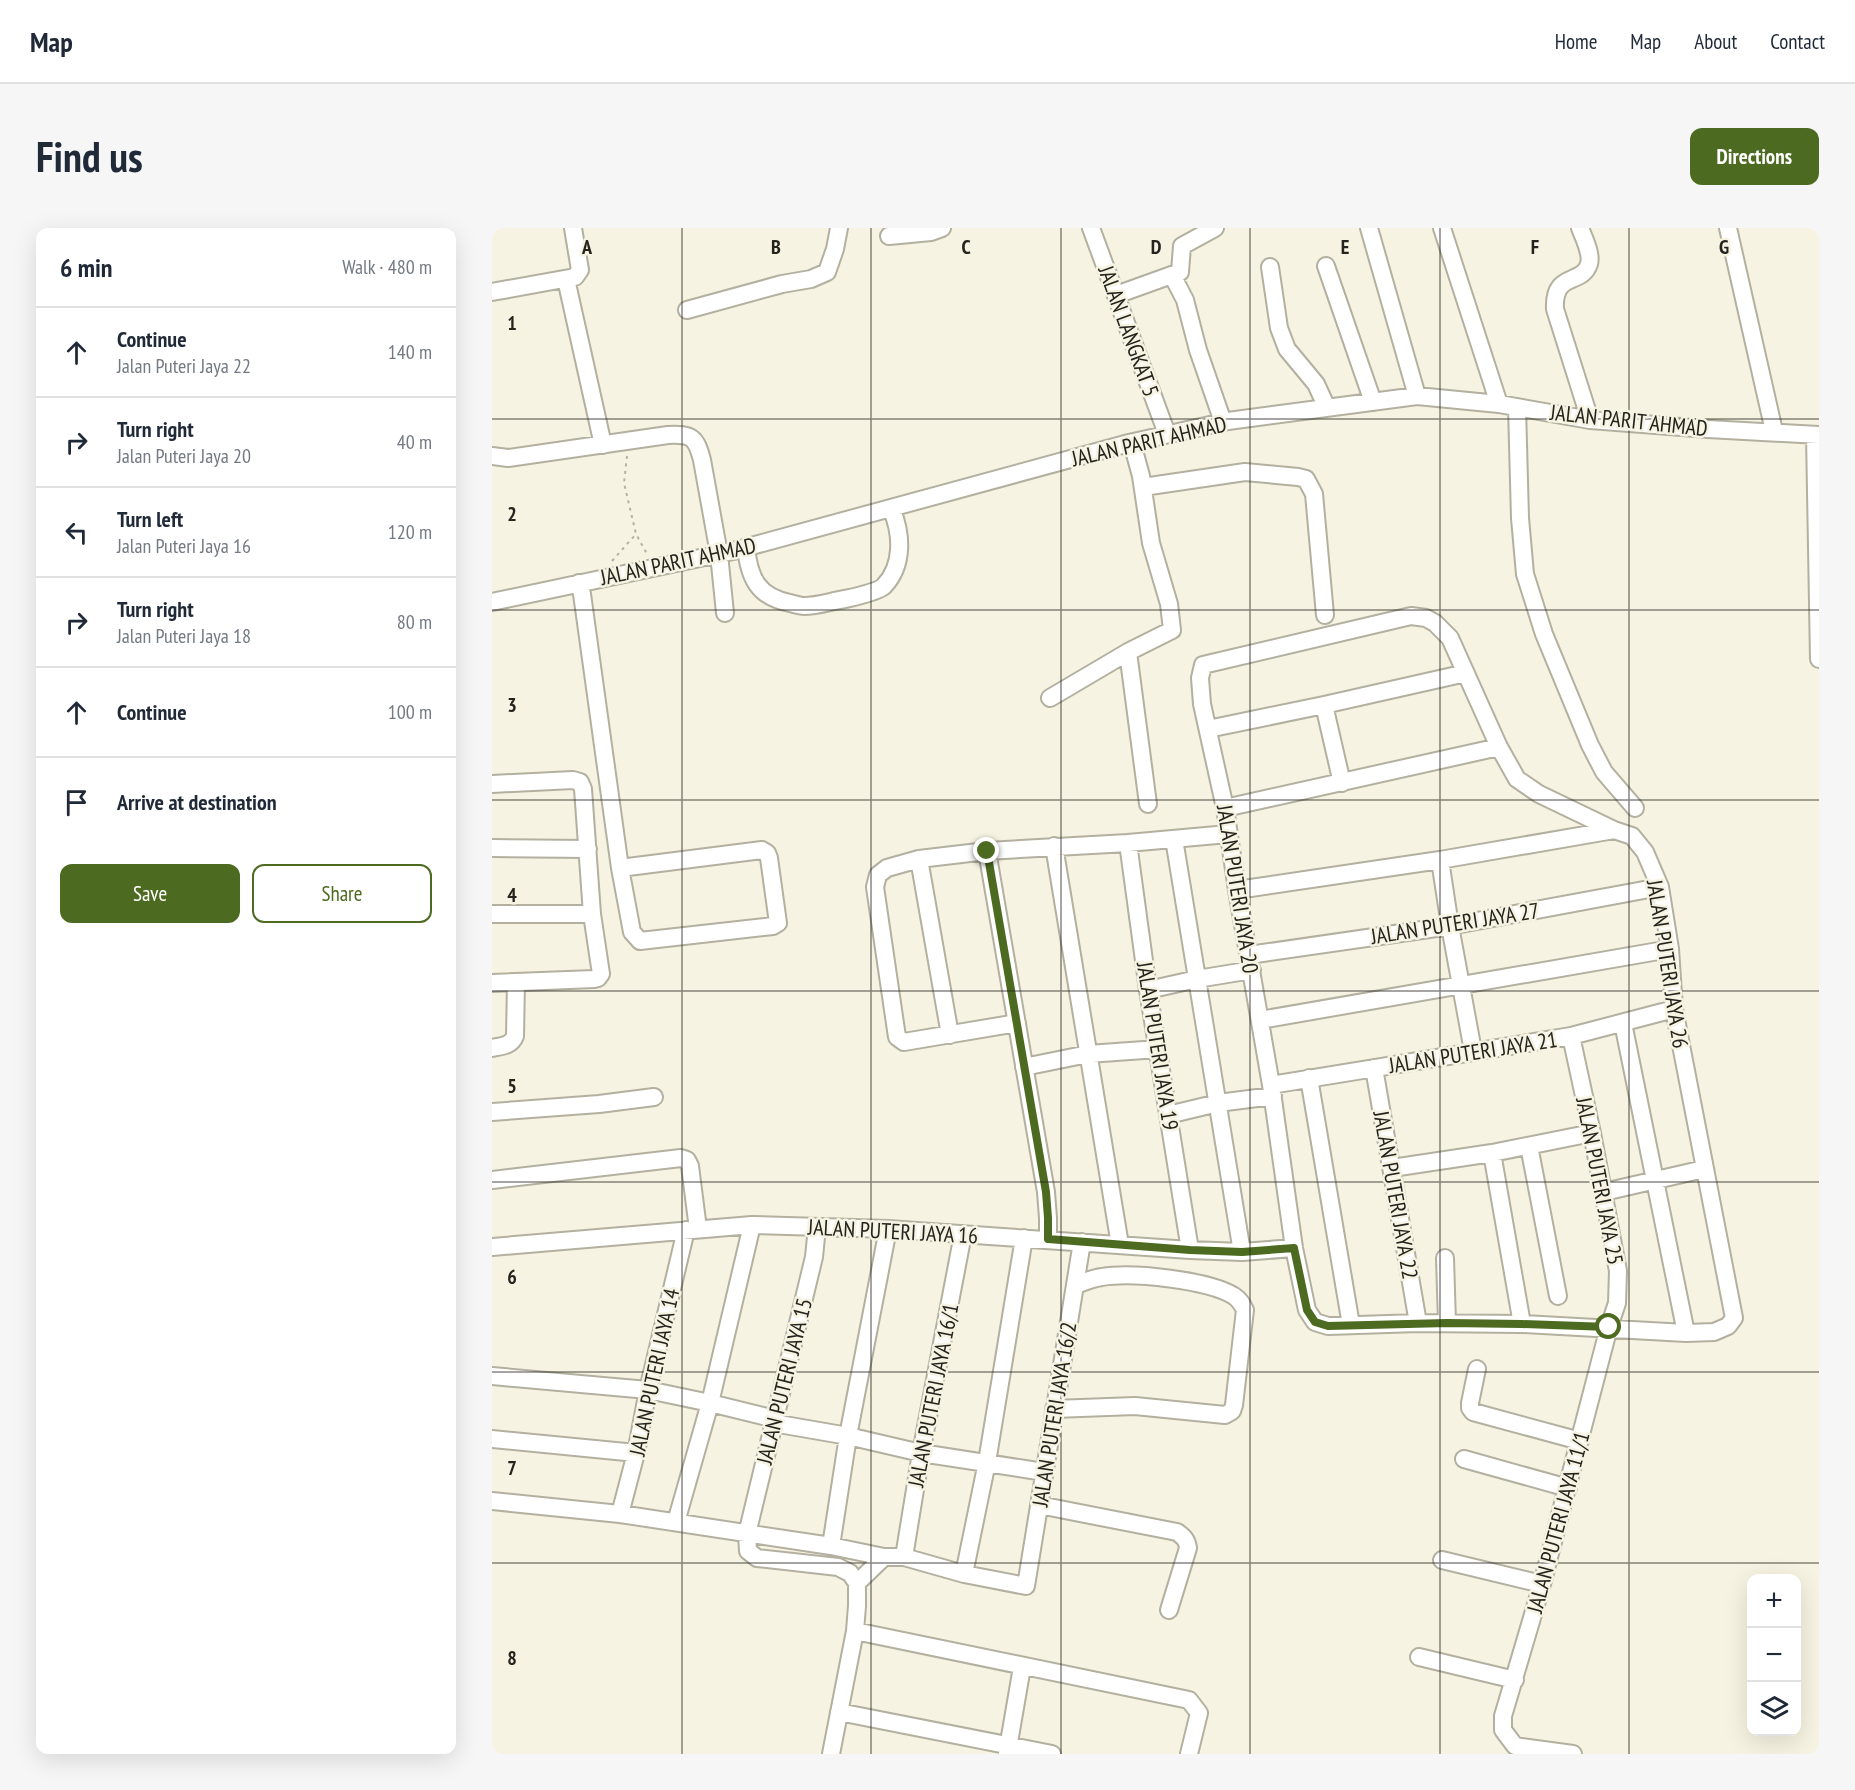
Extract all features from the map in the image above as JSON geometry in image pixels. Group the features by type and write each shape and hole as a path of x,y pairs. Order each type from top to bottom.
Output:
{"street":[{"path":"492,292 575,277 580,270 573,228"},
{"path":"687,310 782,284 811,279 827,272 839,228"},
{"path":"890,236 931,232 942,228"},
{"name":"JALAN LANGKAT 5","path":"1091,228 1167,434"},
{"path":"1116,295 1180,272 1182,246 1215,228"},
{"path":"1369,228 1417,396"},
{"path":"1442,228 1499,404"},
{"path":"1580,228 1589,256 1589,265 1583,272 1557,289 1555,309 1590,420"},
{"path":"1728,228 1774,431"},
{"path":"1326,266 1373,402"},
{"path":"1270,267 1278,328 1287,349 1316,384 1328,408"},
{"path":"1172,275 1185,300 1198,350 1223,422"},
{"path":"566,279 603,445"},
{"name":"JALAN PARIT AHMAD","path":"492,602 582,595 596,579 664,566 720,565 747,553 893,511 1132,449 1167,434 1223,422 1417,396 1499,404 1590,420 1708,429 1774,431 1816,438"},
{"path":"1517,407 1524,574 1564,686 1590,745 1604,772 1635,808"},
{"path":"492,456 508,458 681,435 695,440 702,460 720,565 725,613"},
{"path":"1816,438 1819,659"},
{"path":"1050,698 1128,652 1172,630 1169,604 1152,543 1142,482 1132,449"},
{"path":"1142,482 1245,472 1306,479 1314,494 1326,615"},
{"path":"747,553 753,578 763,592 776,601 804,606 853,597 882,588 891,575 899,556 899,533 893,511"},
{"path":"582,595 620,868 632,932 640,941 773,926 778,923 768,853 762,850 620,868"},
{"name":"JALAN PUTERI JAYA 26","path":"1411,616 1426,618 1435,623 1450,638 1499,747 1516,779 1539,794 1614,831 1632,836 1645,852 1660,887 1670,949 1674,1010 1734,1318 1728,1326 1714,1332 1686,1333"},
{"name":"JALAN PUTERI JAYA 20","path":"1351,1325 1328,1326 1315,1322 1307,1310 1294,1248 1272,1090 1237,890 1226,808 1202,704 1200,678 1203,665 1411,616"},
{"path":"1128,652 1148,804"},
{"path":"1208,729 1466,673"},
{"path":"1324,705 1342,783"},
{"path":"1226,808 1499,747"},
{"path":"492,784 573,780 580,782 583,789 592,914 601,974 594,979 492,983"},
{"path":"1237,890 1614,831"},
{"path":"1017,1023 904,1041 897,1037 876,887 878,874 887,867 919,860 987,851 1128,843 1228,834"},
{"path":"1174,839 1242,1252"},
{"name":"JALAN PUTERI JAYA 19","path":"1128,843 1148,990 1190,1250"},
{"path":"1054,846 1120,1245"},
{"path":"492,848 588,849"},
{"path":"987,851 1046,1192 1048,1239"},
{"path":"919,860 950,1035"},
{"path":"1440,860 1473,1051"},
{"name":"JALAN PUTERI JAYA 27","path":"1148,990 1197,979 1251,962 1660,887"},
{"path":"492,914 592,914"},
{"path":"1260,1020 1670,949"},
{"path":"492,1048 508,1044 515,1036 516,982"},
{"name":"JALAN PUTERI JAYA 21","path":"1168,1114 1272,1090 1309,1078 1571,1035 1674,1010"},
{"path":"1309,1078 1351,1325 1522,1324 1686,1333 1623,1023"},
{"name":"JALAN PUTERI JAYA 25","path":"1571,1035 1618,1271 1617,1303 1609,1327"},
{"path":"1024,1067 1088,1054 1158,1049"},
{"name":"JALAN PUTERI JAYA 22","path":"1374,1068 1418,1323"},
{"path":"492,1112 599,1104 654,1097"},
{"path":"1392,1168 1492,1153 1592,1133"},
{"path":"1529,1146 1558,1296"},
{"path":"1492,1153 1522,1324"},
{"path":"492,1180 681,1158 687,1160 690,1166 692,1230"},
{"path":"1604,1192 1704,1169"},
{"path":"676,1522 710,1403 752,1225"},
{"name":"JALAN PUTERI JAYA 16","path":"492,1247 752,1225 888,1229 1190,1250 1242,1252 1294,1248"},
{"name":"JALAN PUTERI JAYA 15","path":"747,1534 814,1257 817,1227"},
{"path":"831,1546 848,1436 888,1229"},
{"name":"JALAN PUTERI JAYA 14","path":"620,1514 636,1453 648,1390 692,1230"},
{"name":"JALAN PUTERI JAYA 16/1","path":"904,1557 921,1452 963,1234"},
{"path":"492,1501 620,1514 831,1546 884,1557 904,1557 964,1574 987,1462 1024,1238"},
{"name":"JALAN PUTERI JAYA 16/2","path":"964,1574 1026,1586 1082,1242"},
{"path":"1445,1258 1447,1323"},
{"path":"1054,1409 1135,1406 1225,1415 1232,1411 1234,1405 1245,1310 1241,1301 1233,1295 1204,1285 1141,1275 1102,1277 1076,1285"},
{"name":"JALAN PUTERI JAYA 11/1","path":"1573,1754 1515,1746 1503,1723 1568,1488 1609,1327"},
{"path":"1477,1370 1470,1403 1473,1412 1580,1441"},
{"path":"492,1377 648,1390 710,1403 774,1421 921,1452 1044,1472"},
{"path":"492,1439 636,1453"},
{"path":"1464,1459 1568,1488"},
{"path":"1039,1505 1177,1532 1187,1542 1188,1548 1169,1610"},
{"path":"747,1534 748,1551 757,1558 838,1567 850,1573 857,1583 855,1631 831,1754"},
{"path":"857,1583 884,1557"},
{"path":"1442,1560 1542,1584"},
{"path":"855,1631 1189,1700 1199,1713 1189,1754"},
{"path":"1419,1657 1515,1680"},
{"path":"1008,1749 1022,1667"},
{"path":"838,1712 1008,1749 1052,1754"}],"path":[{"path":"634,440 627,455 624,483 636,534 647,554 664,566"},
{"path":"596,579 636,534"}],"route":[{"path":"987,851 1046,1192 1048,1239 1242,1252 1294,1248 1307,1310 1315,1322 1328,1326 1447,1323 1609,1327"}]}
